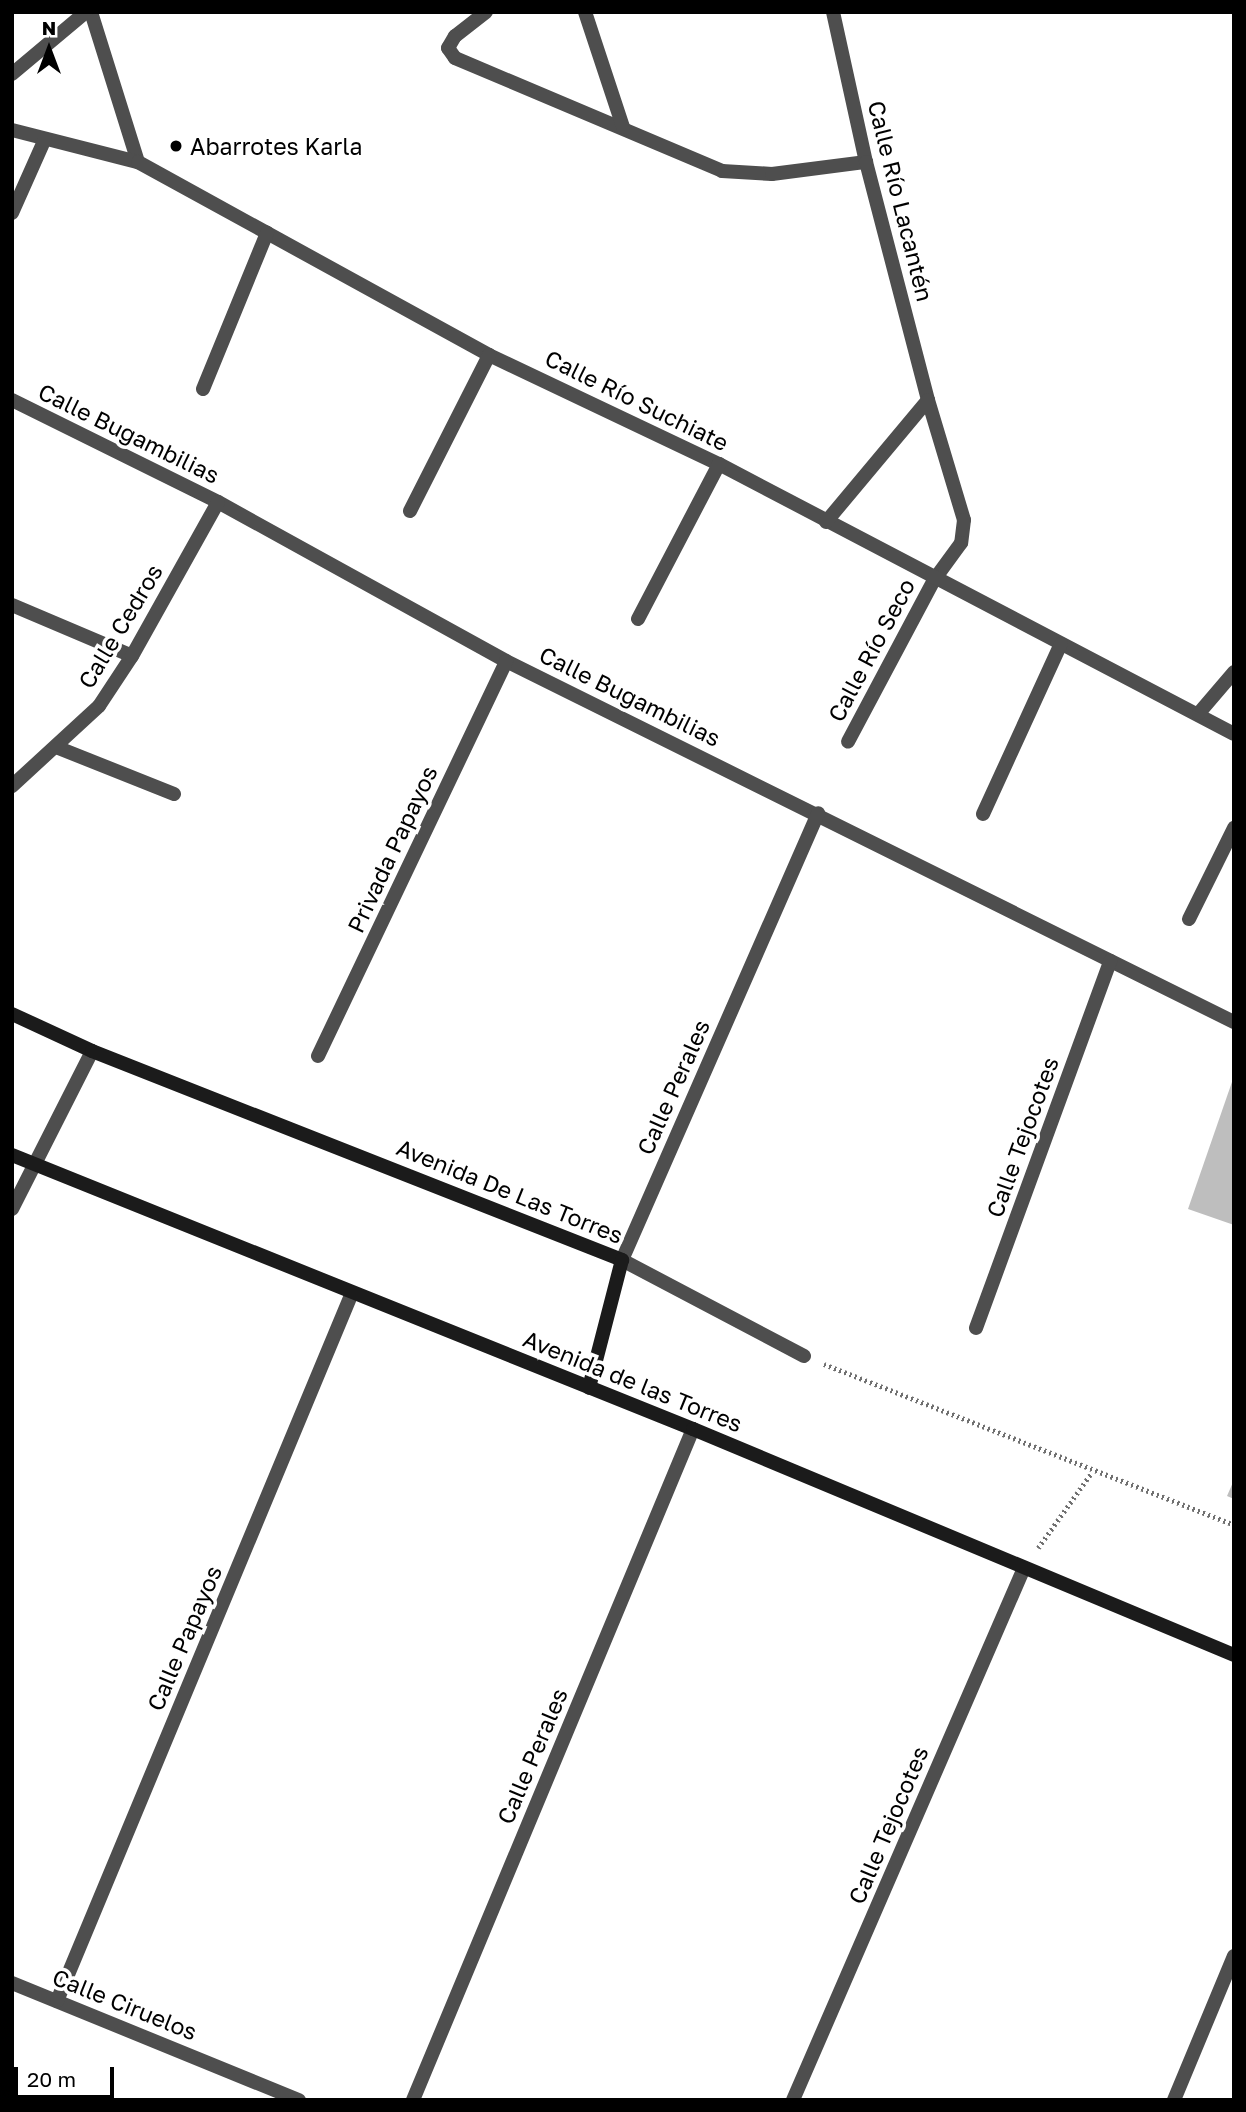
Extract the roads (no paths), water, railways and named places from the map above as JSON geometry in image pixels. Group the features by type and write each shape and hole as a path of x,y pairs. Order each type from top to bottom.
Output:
{"main road":[{"name":"Avenida De Las Torres","path":"12,1014 92,1051 622,1260"},
{"name":"Avenida de las Torres","path":"12,1156 694,1429 1234,1655"},
{"name":"Calle Perales","path":"589,1388 622,1260"}],"street":[{"path":"12,74 86,12"},
{"path":"91,12 138,162"},
{"path":"486,12 455,36 448,48 455,58 722,171 772,174 866,162"},
{"path":"585,12 623,127"},
{"name":"Calle Río Lacantén","path":"834,12 866,162 928,400 964,520 961,543 934,580"},
{"name":"Calle Río Suchiate","path":"12,130 138,162 489,355 719,464 934,580 1199,713 1234,734"},
{"path":"12,213 45,139"},
{"path":"203,389 267,233"},
{"path":"410,511 489,355"},
{"name":"Calle Bugambilias","path":"12,400 218,502 506,661 818,813 1234,1022"},
{"path":"826,522 928,400"},
{"path":"638,619 719,464"},
{"name":"Calle Cedros","path":"12,786 99,706 132,656 218,502"},
{"name":"Calle Río Seco","path":"848,742 934,580"},
{"path":"12,605 132,656"},
{"path":"983,814 1061,644"},
{"name":"Privada Papayos","path":"318,1056 506,661"},
{"path":"1199,713 1234,672"},
{"path":"56,747 174,794"},
{"name":"Calle Perales","path":"622,1260 818,813"},
{"path":"1189,919 1234,828"},
{"name":"Calle Tejocotes","path":"976,1328 1110,961"},
{"path":"12,1209 92,1051"},
{"name":"Avenida De Las Torres","path":"622,1260 804,1356"},
{"name":"Calle Papayos","path":"57,2001 352,1293"},
{"name":"Calle Perales","path":"413,2100 694,1429"},
{"name":"Calle Tejocotes","path":"793,2100 1024,1568"},
{"path":"1174,2100 1234,1956"},
{"name":"Calle Ciruelos","path":"12,1983 299,2100"}],"place":[{"name":"Abarrotes Karla","path":"176,146"}]}
